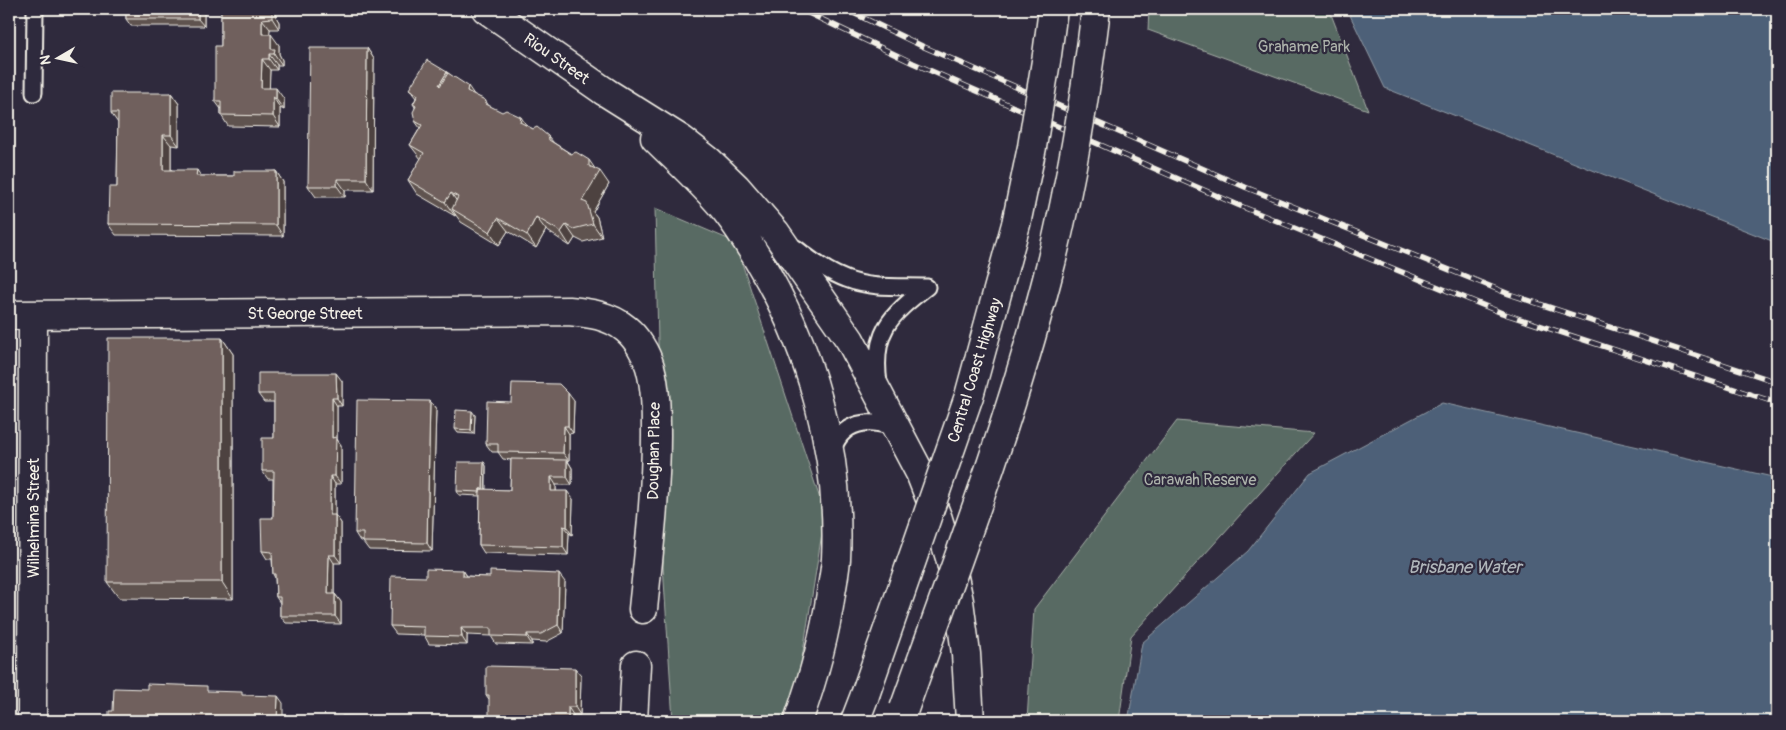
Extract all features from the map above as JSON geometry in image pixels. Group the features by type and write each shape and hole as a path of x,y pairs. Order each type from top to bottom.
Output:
{"main road":[{"name":"Riou Street","path":"486,9 604,91"},
{"name":"Central Coast Highway","path":"855,721 969,396 1018,214 1032,147 1053,9"},
{"path":"902,715 1002,433 1047,280 1071,176 1084,102 1096,9"},
{"path":"604,91 682,140 709,161 736,187 776,233 850,340 920,473 938,518 950,558 959,601 966,654 970,721"},
{"path":"604,91 707,189 727,212 773,285 802,349 813,384 830,459 836,512 836,561 827,624 813,680 798,721"},
{"name":"St George Street","path":"21,315 569,311 602,316"},
{"name":"Wilhelmina Street","path":"21,315 32,721"},
{"name":"Doughan Place","path":"602,316 625,329 636,340 644,352 653,378 656,453 644,609"},
{"path":"632,721 636,665"}],"lane":[{"path":"34,93 35,9"},
{"path":"776,233 818,265 847,280 875,285 927,287 898,311 880,338 878,350 880,395"},
{"path":"830,459 839,436 854,425 876,424 898,430"}],"green space":[{"name":"Grahame Park","path":"1149,9 1329,9 1368,110 1148,30"},
{"path":"655,208 735,242 825,514 792,721 673,721 663,565"},
{"name":"Carawah Reserve","path":"1177,421 1314,433 1131,636 1119,721 1027,721 1034,609"}],"water":[{"path":"1347,9 1777,9 1777,243 1385,88"},
{"name":"Brisbane Water","path":"1442,403 1777,478 1777,721 1128,721 1142,643 1248,551 1310,473"}],"building":[{"path":"126,9 198,9 198,19 126,19"},
{"path":"221,9 268,9 268,11 272,11 272,18 262,19 262,34 271,34 271,49 275,49 274,54 269,54 269,59 262,59 261,88 276,88 276,99 273,97 273,116 221,115 221,101 215,101 215,46 221,46"},
{"path":"310,48 367,48 366,179 337,179 337,186 308,186"},
{"path":"427,60 447,72 440,86 448,73 468,86 467,91 485,100 486,104 502,112 506,110 521,117 520,122 533,129 537,127 548,136 549,140 571,154 576,152 589,160 589,166 600,171 582,201 587,203 593,224 573,229 566,225 561,232 536,217 527,235 498,218 490,232 452,209 458,197 451,193 445,202 408,180 424,153 410,145 422,125 415,121 413,112 416,106 413,104 418,95 409,89"},
{"path":"111,93 171,93 171,135 163,135 163,170 197,170 196,176 234,176 234,171 276,171 276,225 108,224 109,187 117,187 118,113 111,113"},
{"path":"108,338 222,338 222,582 107,582"},
{"path":"258,373 336,373 337,398 332,398 332,438 336,437 335,476 330,476 330,515 335,515 335,555 329,555 328,594 335,594 335,616 280,616 280,597 276,597 272,552 262,551 261,518 273,518 274,471 262,471 262,438 274,438 274,394 258,394"},
{"path":"512,383 559,384 568,393 568,426 564,426 563,453 498,452 498,444 486,444 487,401 511,402"},
{"path":"357,400 430,401 427,543 363,542 363,533 355,533"},
{"path":"456,410 472,411 471,430 455,429"},
{"path":"511,459 567,460 567,477 551,477 551,491 567,491 567,527 563,526 563,547 479,545 480,489 510,490"},
{"path":"458,462 484,462 483,489 480,489 480,492 457,491"},
{"path":"426,569 463,570 463,576 490,577 490,571 559,574 558,625 541,634 527,634 527,637 491,636 491,628 461,628 462,637 424,636 424,627 390,626 391,576 426,577"},
{"path":"486,666 575,668 575,707 568,707 568,718 575,718 575,721 489,721 489,695 486,695"},
{"path":"147,684 207,686 207,691 242,692 242,695 278,696 277,721 109,721 109,711 113,711 114,688 147,689"},
{"path":"342,716 398,717 398,721 342,721"},
{"path":"304,720 342,721 304,721"}],"railway":[{"path":"800,9 913,63 1238,205 1502,313 1777,403"},
{"path":"845,9 922,46 1245,187 1509,294 1777,382"}]}
